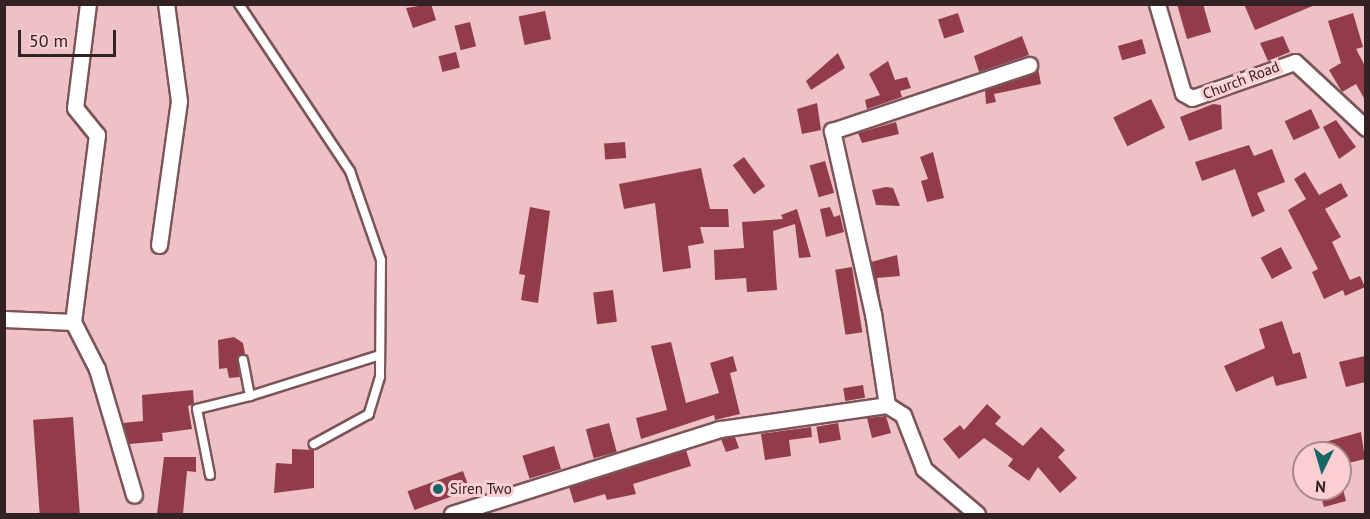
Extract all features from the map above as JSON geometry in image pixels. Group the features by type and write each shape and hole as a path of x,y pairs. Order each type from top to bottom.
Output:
{"street":[{"path":"88,4 75,108 97,135 73,322 96,369 135,495"},
{"path":"159,245 179,101 166,4"},
{"name":"Church Road","path":"1157,4 1183,93 1192,98 1295,62 1365,128"},
{"path":"887,405 873,314 832,131 1029,64"},
{"path":"4,319 73,322"},
{"path":"452,514 720,429 887,405 903,415 924,469 977,514"}],"lane":[{"path":"239,4 350,171 381,260 380,355 369,414 314,444"},
{"path":"210,475 197,409 250,396 380,355"},
{"path":"243,360 250,396"}],"building":[{"path":"431,4 436,20 413,28 406,8"},
{"path":"1177,4 1203,4 1211,32 1187,39"},
{"path":"1244,4 1315,4 1315,5 1255,30"},
{"path":"545,11 551,39 525,45 519,17"},
{"path":"958,13 964,32 944,39 938,19"},
{"path":"1353,13 1363,47 1356,49 1365,66 1365,100 1356,84 1342,92 1329,70 1341,63 1328,21"},
{"path":"470,22 476,46 461,50 454,26"},
{"path":"1022,36 1029,55 979,72 974,56"},
{"path":"1283,36 1290,52 1268,61 1260,43"},
{"path":"1142,39 1146,53 1122,60 1118,46"},
{"path":"456,52 460,68 442,72 439,56"},
{"path":"838,53 845,68 811,90 806,81"},
{"path":"888,61 895,80 907,77 911,88 900,91 902,97 867,109 865,100 880,95 869,74"},
{"path":"1038,68 1041,84 994,94 996,102 986,104 985,90"},
{"path":"1151,99 1165,128 1127,146 1113,117"},
{"path":"817,103 821,130 802,134 797,109"},
{"path":"1213,104 1221,105 1222,129 1189,141 1180,117"},
{"path":"1311,109 1320,128 1294,140 1285,121"},
{"path":"1336,120 1356,147 1339,159 1323,127"},
{"path":"896,122 899,134 862,143 858,133"},
{"path":"625,142 626,158 605,159 604,143"},
{"path":"1249,145 1254,156 1272,149 1285,182 1257,193 1265,211 1252,217 1235,169 1202,181 1195,162"},
{"path":"933,152 944,198 927,202 921,181 928,179 920,157"},
{"path":"744,157 765,186 754,194 733,165"},
{"path":"825,161 834,193 819,197 810,165"},
{"path":"701,168 710,209 728,209 729,227 700,227 704,243 688,246 691,268 663,272 655,203 624,209 619,184"},
{"path":"1305,172 1319,195 1341,183 1348,196 1325,209 1341,237 1332,242 1350,280 1360,276 1365,287 1345,296 1343,290 1324,299 1312,272 1318,269 1288,210 1306,199 1294,179"},
{"path":"893,188 900,206 876,205 872,190"},
{"path":"530,207 550,211 538,303 521,300 525,275 519,274"},
{"path":"830,207 834,217 840,215 844,232 826,237 820,209"},
{"path":"797,209 811,257 799,258 795,224 773,231 777,290 747,292 746,278 715,280 714,250 744,248 742,222 783,219 781,215"},
{"path":"1281,247 1292,268 1272,279 1261,258"},
{"path":"897,255 900,276 877,278 881,305 871,262"},
{"path":"852,267 862,332 846,335 835,270"},
{"path":"613,290 617,322 597,324 593,292"},
{"path":"1282,321 1293,354 1300,352 1307,378 1276,386 1273,376 1236,392 1224,366 1265,348 1259,329"},
{"path":"234,337 243,343 245,354 237,359 240,377 229,378 227,368 219,369 218,340"},
{"path":"671,342 686,403 719,393 710,363 733,356 737,371 730,373 740,414 715,420 714,415 641,439 636,418 667,410 651,346"},
{"path":"1365,356 1365,382 1346,387 1339,362"},
{"path":"863,385 865,398 845,401 843,388"},
{"path":"193,390 194,404 188,406 192,429 162,433 163,441 129,444 123,423 143,421 142,395"},
{"path":"987,404 1001,417 995,424 1023,446 1041,427 1065,450 1058,457 1077,478 1060,493 1038,467 1029,481 1008,466 1013,459 984,438 959,459 943,439 960,425 964,430"},
{"path":"886,416 891,433 872,438 867,418"},
{"path":"73,417 80,514 40,514 33,420"},
{"path":"609,423 617,452 594,458 586,429"},
{"path":"838,423 841,440 819,444 816,427"},
{"path":"811,427 812,437 789,440 791,456 765,460 761,434"},
{"path":"1361,432 1365,459 1352,462 1352,441 1329,441"},
{"path":"735,437 739,448 726,452 721,439"},
{"path":"554,446 561,469 529,479 522,456"},
{"path":"292,449 314,450 314,488 274,493 276,463 292,464"},
{"path":"686,450 691,466 633,484 636,494 607,500 605,494 574,503 569,487"},
{"path":"164,457 196,457 196,472 187,471 183,514 157,514"},
{"name":"Siren Two","path":"463,471 470,490 414,510 408,491"},
{"path":"1322,501 1346,501 1324,507"}],"place":[{"name":"Siren Two","path":"438,489"}]}
